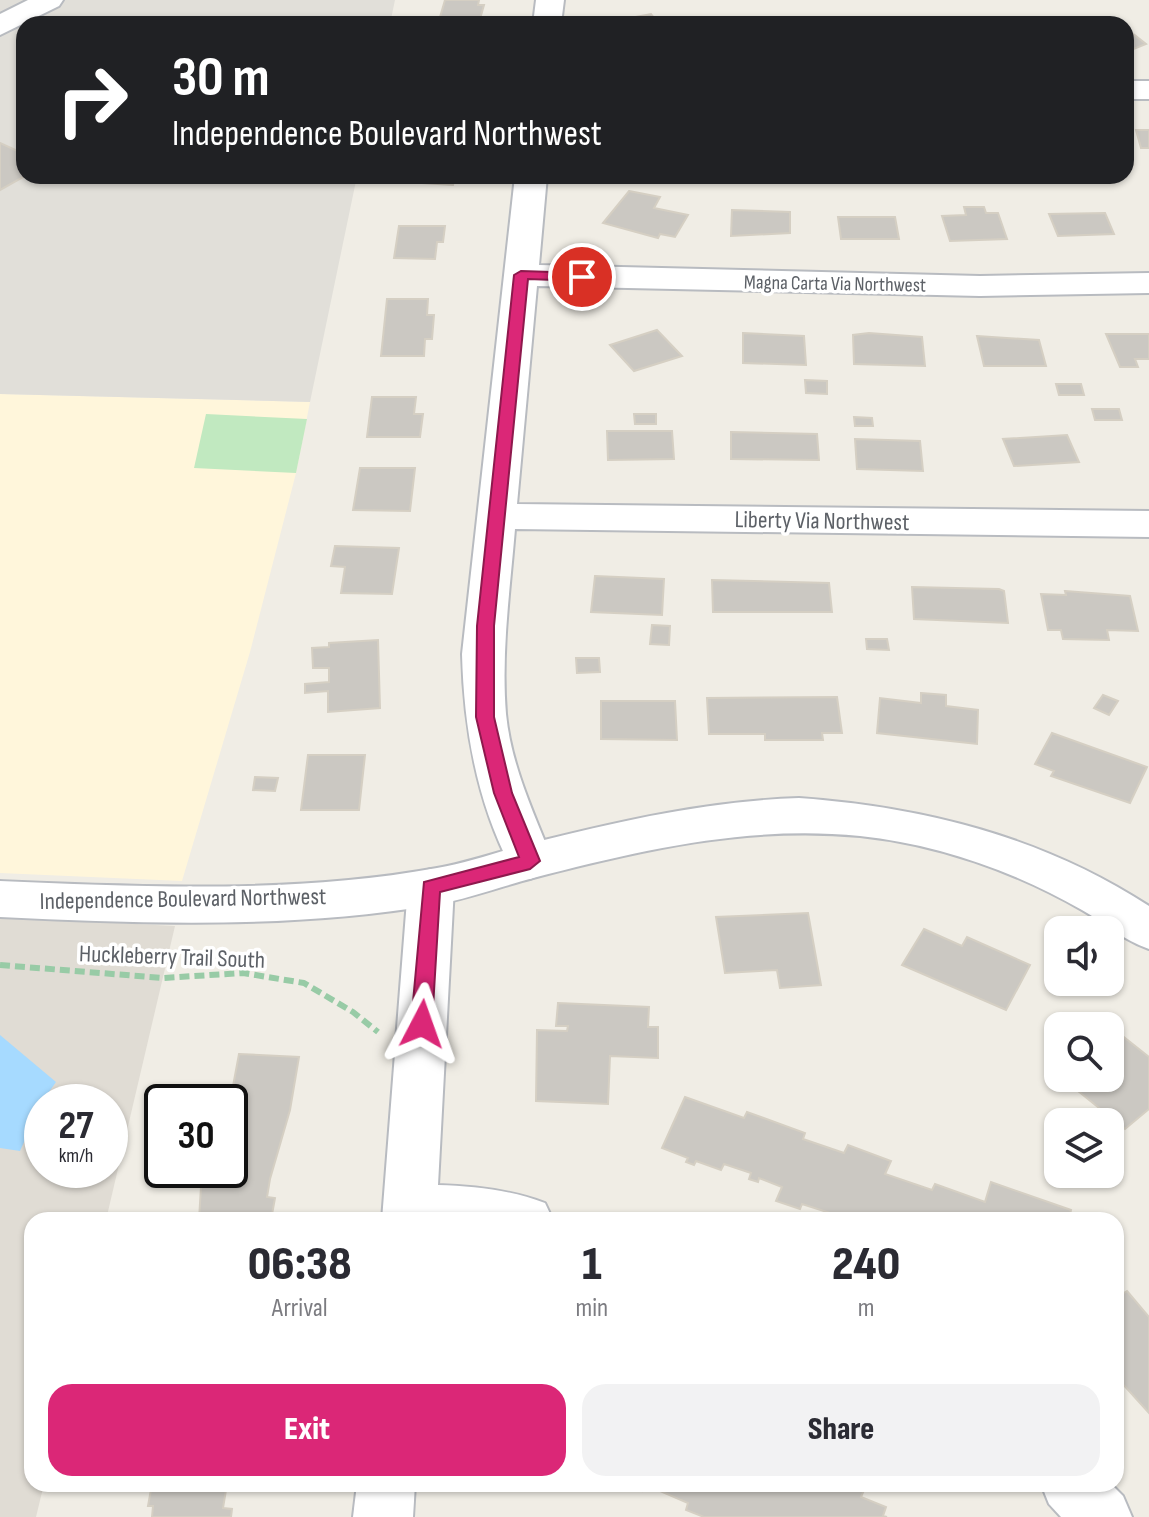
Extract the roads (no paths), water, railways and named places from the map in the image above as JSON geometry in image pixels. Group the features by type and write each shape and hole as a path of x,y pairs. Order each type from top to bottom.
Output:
{"street":[{"path":"19,16 49,0"},
{"path":"530,184 483,654 485,717 503,793 530,861"},
{"name":"Magna Carta Via Northwest","path":"521,275 980,286 1149,283"},
{"name":"Liberty Via Northwest","path":"495,516 1091,526 1149,524"},
{"name":"Independence Boulevard Northwest","path":"0,899 218,904 328,899 431,887 683,825 759,816 836,815 904,824 973,843 1090,894 1149,930"},
{"path":"409,1212 431,887"},
{"path":"432,1212 487,1212"},
{"path":"383,1517 385,1492"},
{"path":"1078,1492 1102,1517"}],"water":[{"path":"0,1035 56,1082 24,1084 24,1142 20,1151 0,1148"}]}
